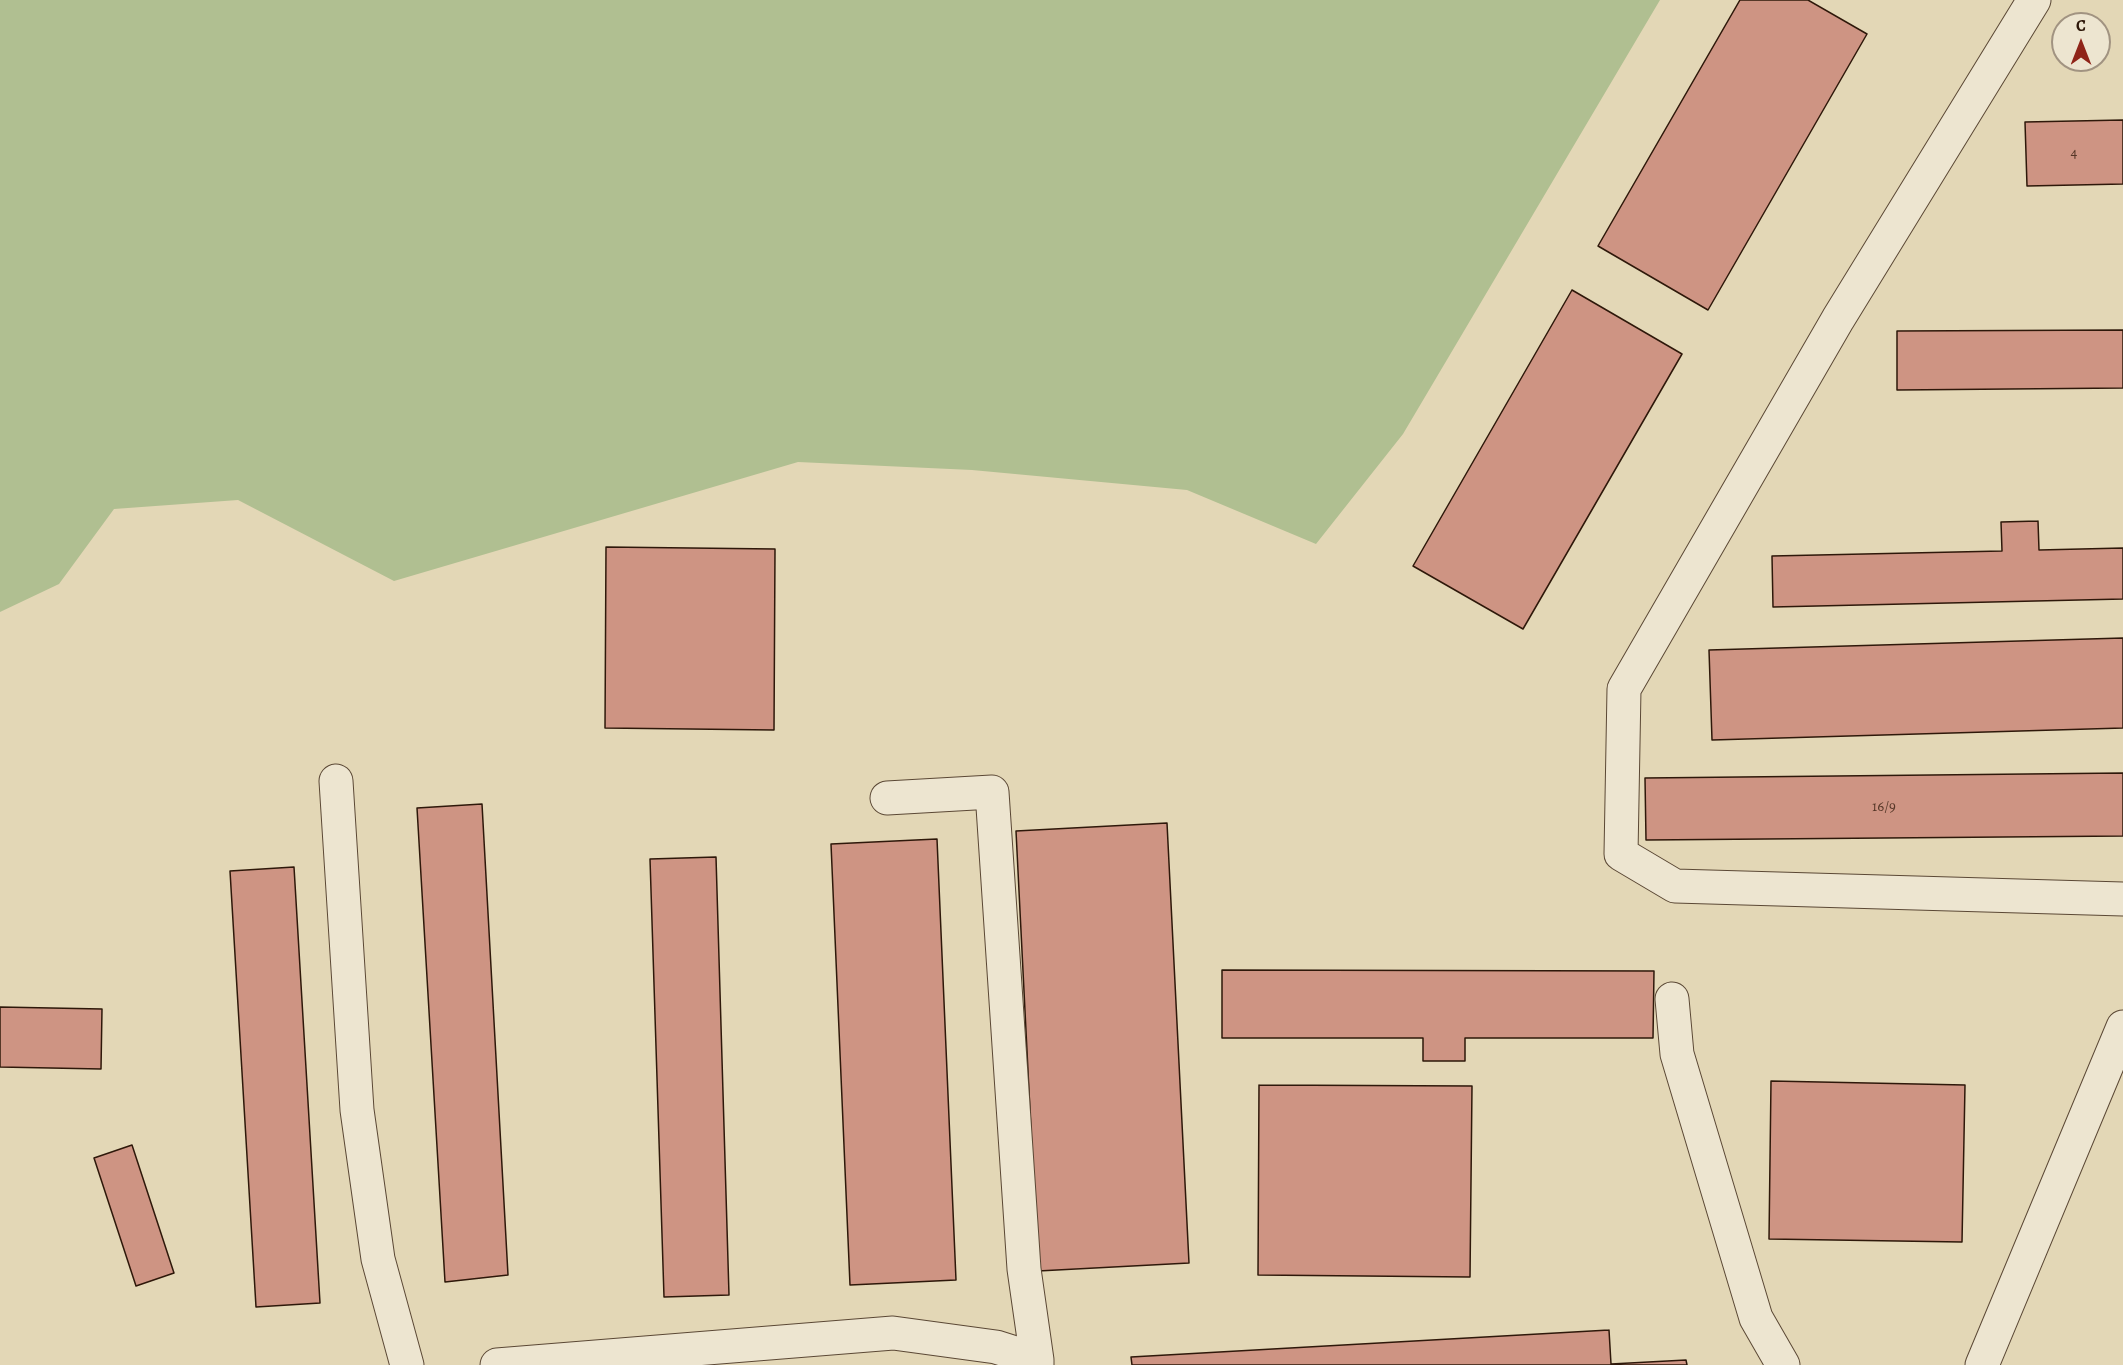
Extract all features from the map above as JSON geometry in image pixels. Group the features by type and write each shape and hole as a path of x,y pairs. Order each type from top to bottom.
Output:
{"lane":[{"path":"2034,0 1838,319 1624,689 1621,854 1675,886 2123,899"},
{"path":"336,781 357,1110 378,1259 407,1365"},
{"path":"497,1365 892,1333 996,1347 1037,1363 1024,1269 992,792 887,798"},
{"path":"1672,999 1677,1054 1756,1318 1784,1365"},
{"path":"1982,1365 2123,1027"}],"green space":[{"path":"0,0 1660,0 1403,434 1316,544 1187,490 972,470 798,462 394,581 238,500 114,509 59,584 0,612"}],"building":[{"path":"1740,0 1808,0 1867,34 1708,310 1598,246"},
{"path":"2123,120 2123,184 2027,186 2025,122"},
{"path":"1572,290 1682,354 1523,629 1413,566"},
{"path":"2123,330 2123,388 1897,390 1897,331"},
{"path":"2038,521 2039,550 2123,548 2123,599 1773,607 1772,556 2002,551 2001,522"},
{"path":"606,547 775,549 774,730 605,728"},
{"path":"2123,638 2123,728 1712,740 1709,650"},
{"path":"2123,773 2123,836 1646,840 1645,778"},
{"path":"482,804 508,1275 445,1282 417,808"},
{"path":"1167,823 1189,1263 1038,1271 1016,831"},
{"path":"937,839 956,1280 850,1285 831,844"},
{"path":"716,857 729,1295 664,1297 650,859"},
{"path":"294,867 320,1303 256,1307 230,871"},
{"path":"1222,970 1654,971 1653,1038 1465,1038 1465,1061 1423,1061 1423,1038 1222,1038"},
{"path":"0,1007 102,1009 101,1069 0,1067"},
{"path":"1771,1081 1965,1085 1962,1242 1769,1239"},
{"path":"1259,1085 1472,1086 1470,1277 1258,1275"},
{"path":"132,1145 174,1273 136,1286 94,1158"},
{"path":"1609,1330 1611,1364 1686,1360 1687,1365 1132,1365 1131,1357"}]}
